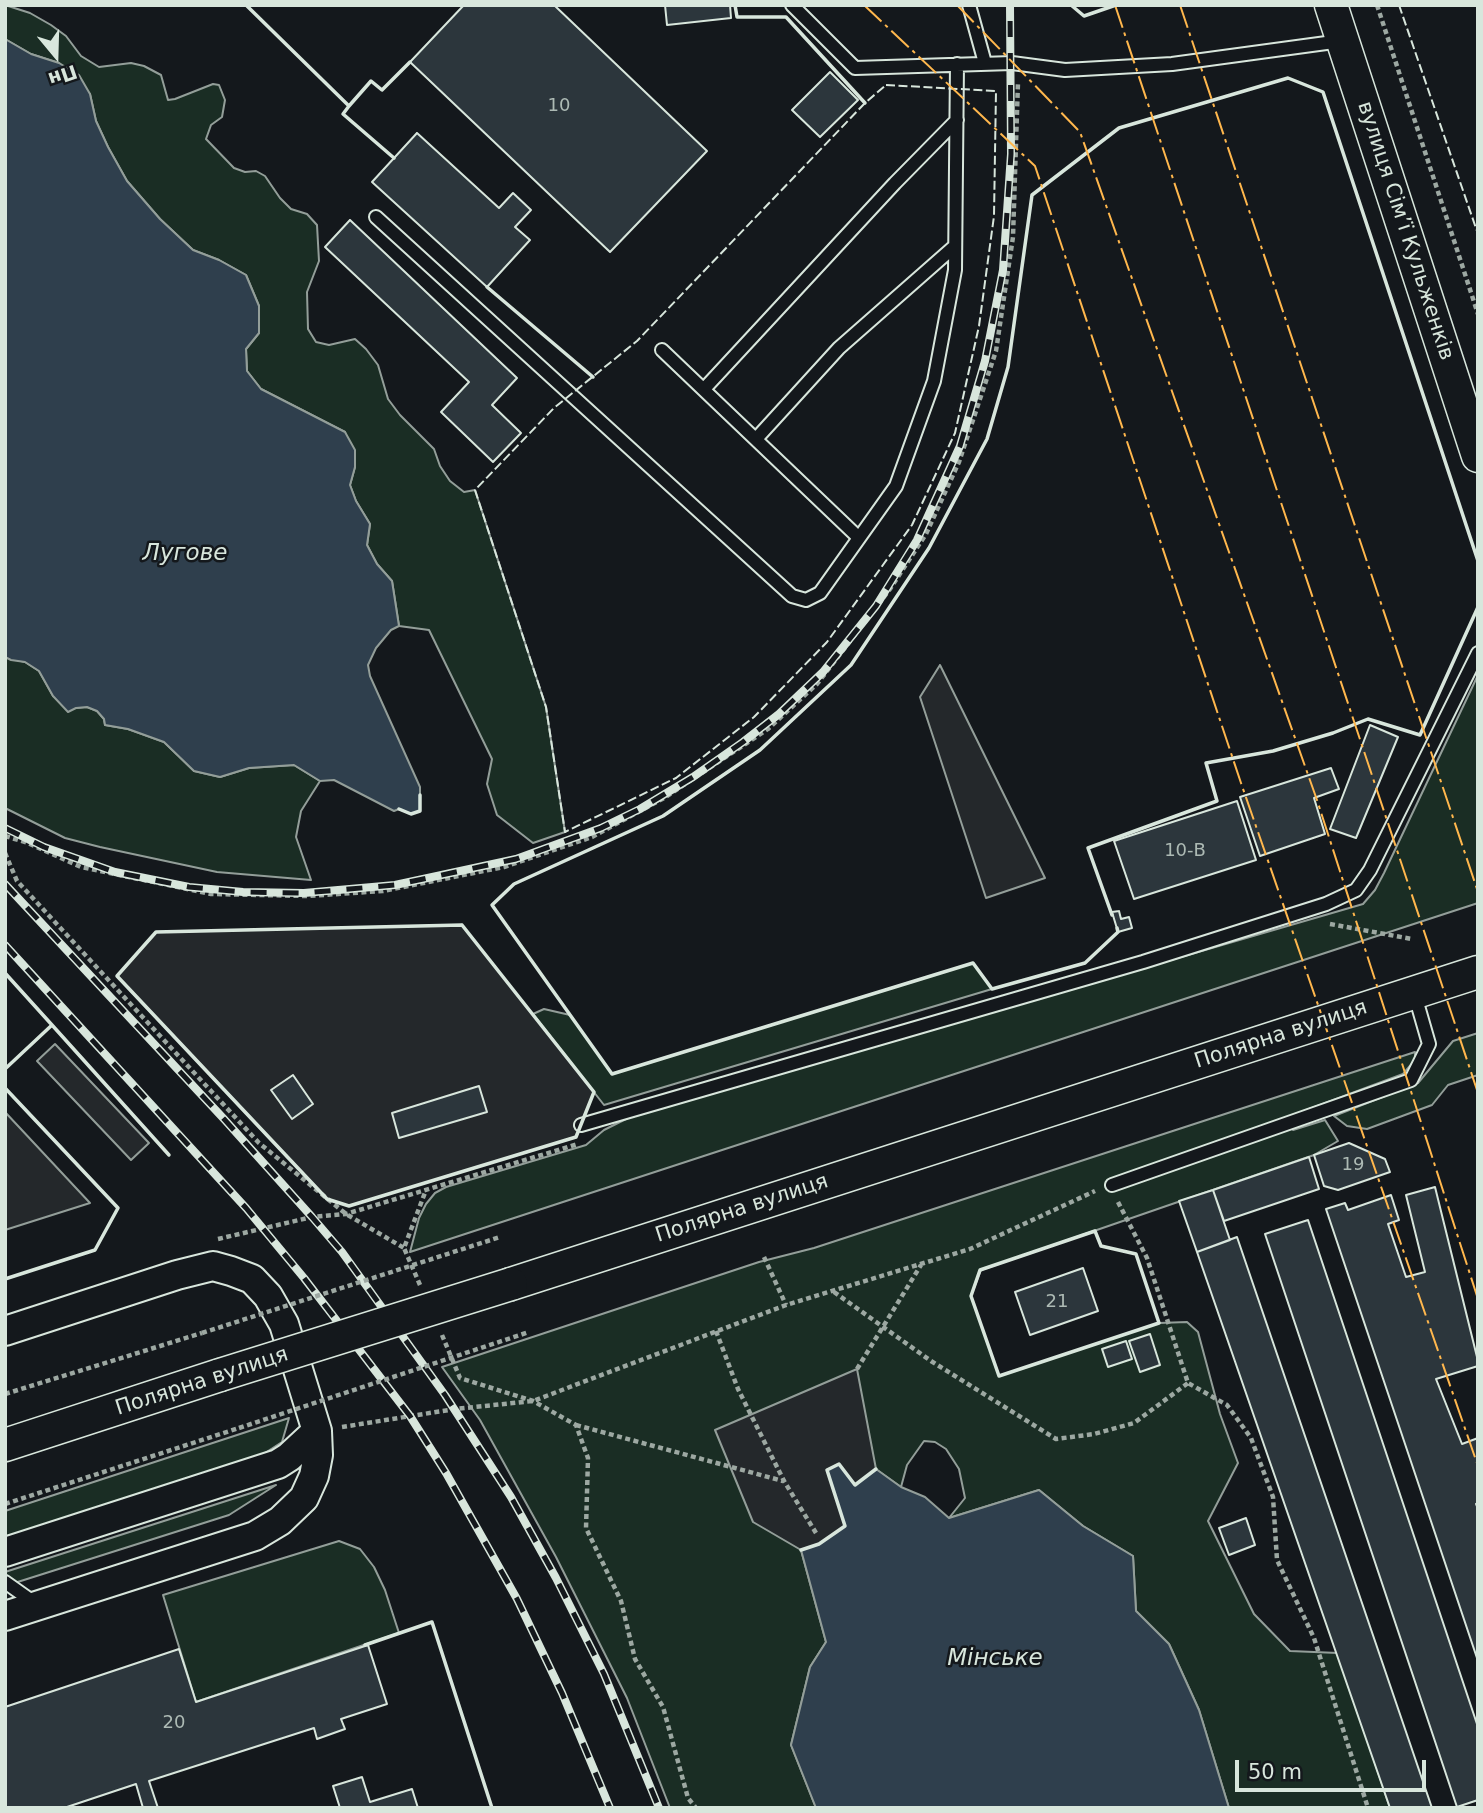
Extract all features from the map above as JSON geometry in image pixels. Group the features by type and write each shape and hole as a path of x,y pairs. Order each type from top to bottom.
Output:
{"main road":[{"name":"вулиця Сімʼї Кульженків","path":"1331,5 1478,456"},
{"name":"Полярна вулиця","path":"5,1445 1478,972"}],"street":[{"path":"5,1331 177,1275 211,1254 252,1279 268,1296 284,1324 317,1431 318,1455 314,1476 304,1498 280,1521 255,1536 5,1616"},
{"path":"5,1552 278,1464 317,1431"}],"lane":[{"path":"792,5 855,68 985,63 1065,70 1172,64 1343,41"},
{"path":"969,5 985,63"},
{"path":"376,217 792,596 806,600 820,593 896,486 934,381 955,270 957,64"},
{"path":"705,388 957,120"},
{"path":"756,439 839,348 955,246"},
{"path":"662,350 705,388 859,538"},
{"path":"581,1125 1143,962 1326,904 1356,890 1370,870 1478,653"},
{"path":"1112,1185 1411,1080 1429,1044 1413,992"},
{"path":"5,1582 38,1605"}],"path":[{"path":"1377,5 1478,314"},
{"path":"5,836 28,843 81,867 211,894 308,896 383,891 503,867 592,837 664,798 768,729 817,684 890,589 926,534 959,462 996,351 1010,262 1019,64"},
{"path":"5,853 18,881 259,1143 346,1214 404,1248"},
{"path":"211,1254 312,1217 346,1214 586,1141"},
{"path":"1112,1185 1123,1214 1147,1258 1188,1383 1227,1405 1251,1438 1273,1497 1277,1560 1314,1638 1368,1808"},
{"path":"317,1431 455,1409 534,1401 786,1305 970,1249 1095,1191"},
{"path":"5,1394 500,1237"},
{"path":"764,1257 786,1305"},
{"path":"857,1369 921,1264"},
{"path":"834,1291 931,1361 1056,1439 1094,1434 1135,1423 1188,1383"},
{"path":"716,1331 738,1389 784,1481 816,1532"},
{"path":"5,1504 529,1332"},
{"path":"534,1401 576,1425 784,1481"},
{"path":"576,1425 589,1458 586,1528 621,1601 635,1659 663,1707 688,1798 696,1808"}],"green space":[{"path":"5,5 30,13 51,25 66,36 81,56 99,67 131,63 161,75 168,100 213,84 219,85 225,100 222,117 211,125 206,139 234,168 245,172 256,171 265,176 291,209 307,214 317,225 319,261 307,292 308,329 316,342 329,345 355,339 366,349 378,365 388,399 434,449 440,466 450,481 464,492 475,490 546,707 565,832 533,843 497,815 487,784 492,759 429,630 399,626 392,581 377,564 367,545 370,524 350,485 355,467 345,432 261,389 247,371 246,349 259,333 259,306 246,275 193,250 160,219 127,181 96,121 90,94 59,63 31,54 5,39"},
{"path":"5,657 25,662 39,671 53,696 76,708 87,707 97,711 104,719 105,725 128,729 164,742 194,771 220,777 249,768 294,765 320,781 301,811 296,837 311,880 217,872 100,847 65,838 5,808"},
{"path":"1478,675 1478,903 410,1252 419,1218 435,1193 446,1187 586,1145 604,1130 628,1118 1363,904 1384,873"},
{"path":"973,963 992,989 604,1105 533,1014 544,1009 570,1015 612,1074"},
{"path":"1478,1033 1478,1075 1448,1085 1432,1105 1367,1129 1347,1126 1334,1116 1418,1083 1453,1041"},
{"path":"1415,1052 1415,1060 1403,1074 1285,1118 1293,1130 1325,1120 1338,1141 1314,1155 981,1270 971,1296 999,1376 1159,1323 1187,1322 1198,1332 1220,1414 1238,1463 1208,1521 1254,1614 1290,1651 1338,1653 1390,1808 1229,1808 1199,1710 1169,1644 1136,1611 1133,1556 1083,1526 1039,1490 949,1518 965,1498 959,1469 946,1449 935,1442 924,1441 907,1465 901,1487 877,1470 801,1550 826,1642 810,1667 791,1745 816,1808 670,1808 627,1698 556,1557 480,1420 442,1367 759,1262 814,1248"},
{"path":"289,1418 282,1442 262,1455 5,1538 5,1511"},
{"path":"276,1485 229,1515 5,1586 5,1572"},
{"path":"339,1541 360,1549 374,1567 385,1590 399,1633 196,1702 163,1595"}],"shaded area":[{"path":"940,665 1045,878 986,898 920,697"},
{"path":"462,925 594,1092 576,1137 349,1206 327,1199 117,976 156,932"},
{"path":"55,1044 149,1143 131,1160 37,1061"},
{"path":"5,1112 90,1203 5,1230"},
{"path":"857,1369 876,1469 855,1485 845,1526 819,1544 801,1550 753,1522 715,1430"}],"water":[{"name":"Лугове","path":"5,39 31,54 59,63 79,75 90,94 96,121 127,181 160,219 193,250 246,275 259,306 259,333 246,349 247,371 261,389 345,432 355,450 355,467 350,485 370,524 367,545 377,564 392,581 399,626 391,630 376,648 368,665 370,676 420,787 420,811 411,814 399,809 394,811 334,780 320,781 294,765 249,768 220,777 194,771 164,742 128,729 105,725 104,719 97,711 87,707 68,712 53,696 39,671 25,662 5,657"},
{"name":"Мінське","path":"839,1464 855,1485 876,1469 901,1487 925,1497 949,1518 1039,1490 1083,1526 1133,1556 1136,1611 1169,1644 1199,1710 1229,1808 816,1808 791,1745 810,1667 826,1642 801,1550 819,1544 845,1526 827,1470"}],"building":[{"path":"464,5 554,5 707,151 610,252 410,62"},
{"path":"665,5 730,5 731,18 667,25"},
{"path":"830,72 858,100 820,137 792,110"},
{"path":"417,133 499,208 513,193 531,210 515,227 530,240 487,287 372,182"},
{"path":"350,220 517,378 492,405 521,433 493,462 441,412 469,382 325,247"},
{"path":"1370,725 1398,737 1356,838 1330,829"},
{"path":"1331,768 1339,789 1314,798 1325,834 1260,856 1240,797"},
{"path":"1237,801 1256,860 1134,899 1114,841"},
{"path":"1119,911 1121,919 1129,917 1132,928 1118,932 1112,912"},
{"path":"293,1075 313,1104 292,1119 271,1090"},
{"path":"479,1086 487,1112 399,1138 392,1113"},
{"path":"1349,1143 1385,1159 1390,1172 1338,1190 1324,1186 1314,1155"},
{"path":"1309,1157 1319,1189 1224,1221 1213,1190"},
{"path":"1435,1187 1478,1361 1478,1366 1436,1379 1462,1444 1478,1438 1478,1661 1326,1209 1345,1203 1348,1210 1391,1195 1399,1220 1388,1224 1406,1277 1425,1272 1406,1195"},
{"path":"1213,1190 1230,1240 1197,1252 1179,1201"},
{"path":"1308,1220 1478,1727 1478,1800 1457,1807 1265,1234"},
{"path":"1237,1237 1432,1808 1390,1808 1197,1252"},
{"path":"1083,1268 1098,1311 1030,1335 1015,1292"},
{"path":"1150,1334 1160,1365 1140,1372 1129,1341"},
{"path":"1126,1341 1132,1359 1108,1367 1102,1349"},
{"path":"1246,1518 1255,1545 1229,1555 1219,1528"},
{"path":"368,1645 387,1704 341,1719 345,1729 317,1739 314,1728 149,1781 158,1808 143,1808 136,1784 64,1808 5,1808 5,1707 179,1649 196,1702"},
{"path":"362,1777 370,1802 412,1789 418,1808 340,1808 333,1786"}],"railway":[{"path":"5,828 44,847 115,872 189,887 243,892 304,893 395,885 516,859 601,828 640,809 693,777 779,714 823,672 876,606 917,540 960,446 985,361 1003,270 1011,154 1010,5"},
{"path":"5,884 312,1217 342,1252 445,1395 511,1497 556,1578 604,1674 659,1808"},
{"path":"5,945 246,1208 304,1278 410,1416 446,1473 517,1599 562,1693 610,1808"}],"fence":[{"path":"1399,5 1478,234"},
{"path":"886,85 996,91 994,216 979,326 955,433 912,525 827,642 754,717 676,778 565,832 546,707 475,490 554,408 637,341 865,103 886,85"}],"wall":[{"path":"246,5 349,106 343,114 394,158"},
{"path":"735,5 737,17 786,17 865,103"},
{"path":"1071,5 1084,16 1116,5"},
{"path":"349,106 371,81 382,90 410,62"},
{"path":"1117,928 1118,932 1085,963 992,989 973,963 612,1074 492,905 514,884 663,816 760,750 851,665 929,548 987,439 1008,367 1032,195 1119,128 1288,78 1323,92 1478,561"},
{"path":"487,287 593,377"},
{"path":"1112,915 1088,848 1217,801 1206,763 1273,751 1368,719 1420,735 1478,607"},
{"path":"399,809 411,814 420,811 420,795"},
{"path":"462,925 594,1092 576,1137 349,1206 327,1199 117,976 156,932 462,925"},
{"path":"5,973 52,1025 5,1069"},
{"path":"52,1025 169,1155"},
{"path":"5,1088 118,1208 95,1250 5,1279"},
{"path":"1095,1231 1101,1246 1136,1254 1159,1323 999,1376 971,1296 980,1270 1095,1231"},
{"path":"801,1550 819,1544 845,1526 827,1470 839,1464 855,1485 876,1469"},
{"path":"365,1645 432,1622 492,1808"}],"power":[{"path":"864,5 1035,166 1241,783 1478,1466"},
{"path":"957,5 1080,132 1317,800 1478,1299"},
{"path":"1115,5 1478,1093"},
{"path":"1180,5 1478,892"}]}
